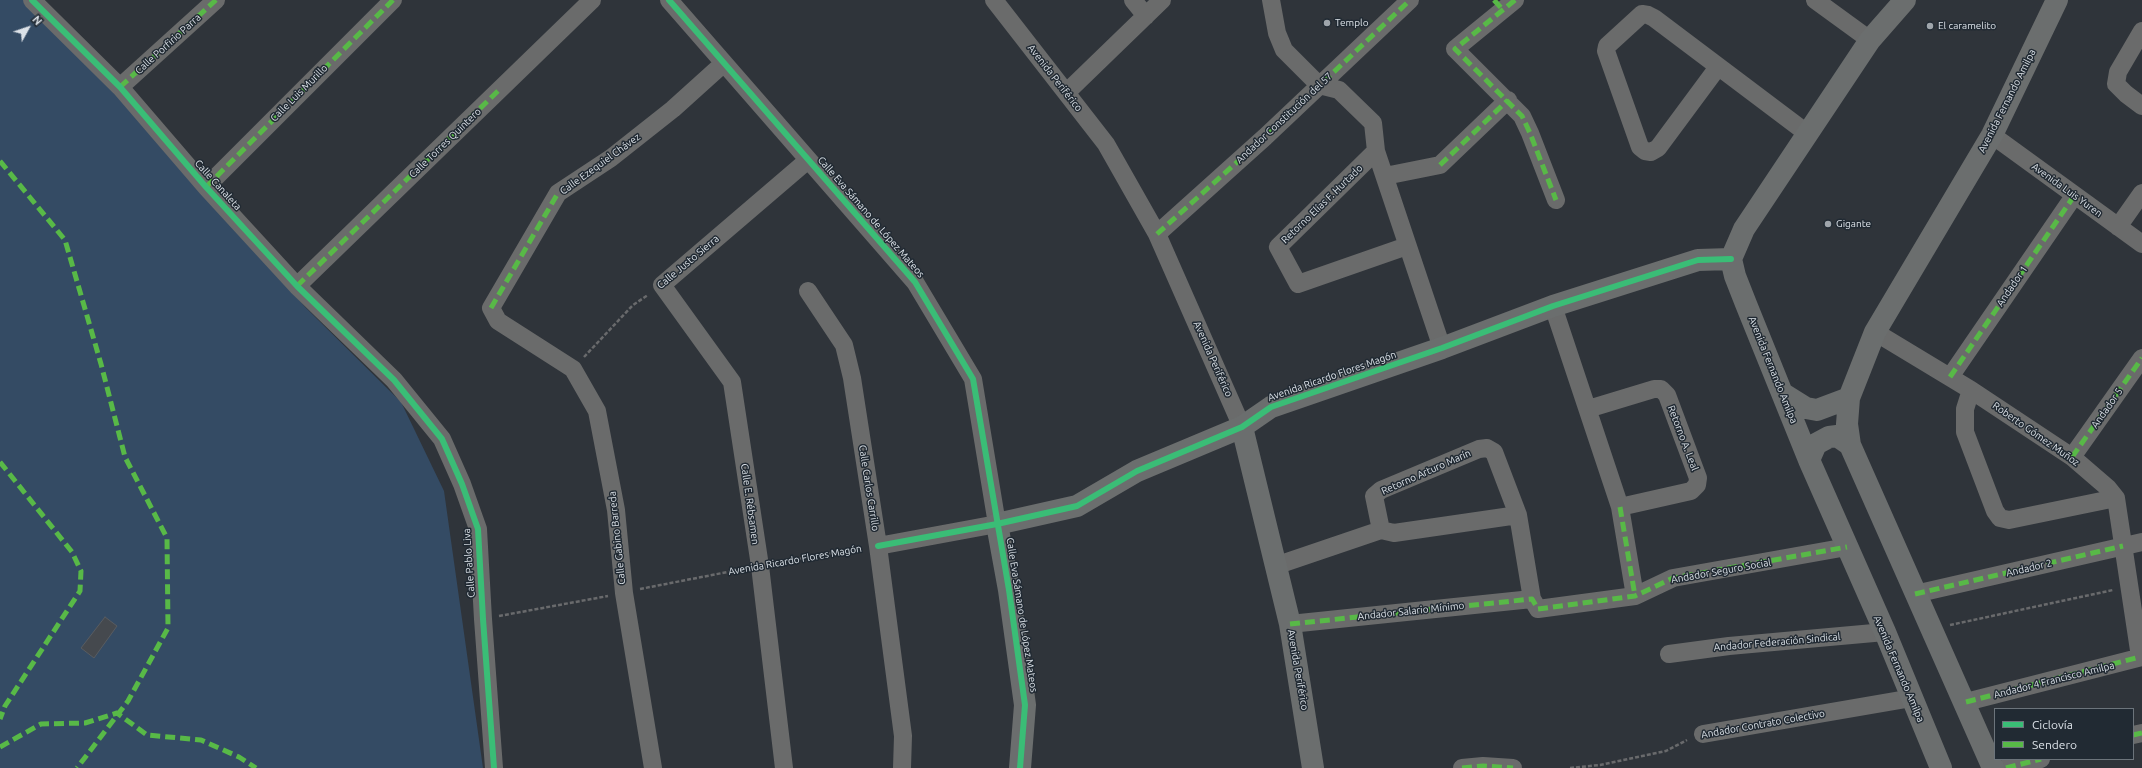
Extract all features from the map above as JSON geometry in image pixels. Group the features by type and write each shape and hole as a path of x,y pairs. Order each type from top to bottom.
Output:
{"street":[{"name":"Calle Canaleta","path":"32,0 120,88 206,187 298,286 394,380"},
{"name":"Calle Porfirio Parra","path":"120,88 216,0"},
{"name":"Calle Luis Murillo","path":"206,187 393,0"},
{"name":"Calle Torres Quintero","path":"298,286 592,0"},
{"name":"Calle Eva Sámano de López Mateos","path":"669,0 915,282 972,379 1009,590 1025,705 1020,768"},
{"name":"Avenida Periférico","path":"994,0 1106,144 1157,234 1242,427 1290,624 1313,768"},
{"path":"1133,0 1146,16"},
{"path":"1067,92 1162,0"},
{"path":"1271,0 1277,33 1284,50 1319,85 1339,90 1373,123 1376,151 1442,348"},
{"name":"Andador Constitución del 57","path":"1157,234 1410,0"},
{"path":"1815,0 1870,40"},
{"path":"1732,259 1744,229 1870,40 1905,0"},
{"name":"Avenida Fernando Amilpa","path":"1993,768 1966,702 1915,594 1850,445 1847,424 1849,398 1875,332 1992,135 2057,0"},
{"path":"1504,3 1455,48 1508,100 1522,116 1556,200"},
{"path":"1718,67 1658,148 1651,152 1645,151 1640,146 1606,51 1607,46 1642,14 1648,15 1718,67 1808,134"},
{"path":"2142,31 2118,72 2116,84 2142,106"},
{"name":"Calle Ezequiel Chávez","path":"491,308 558,193 623,148 673,109 724,63"},
{"path":"1385,176 1440,164 1508,100"},
{"name":"Avenida Luis Yuren","path":"1992,135 2142,244"},
{"name":"Retorno Elías F. Hurtado","path":"1376,151 1278,247 1298,284 1407,246"},
{"name":"Calle Justo Sierra","path":"662,285 808,160"},
{"path":"2118,227 2142,193"},
{"name":"Andador 1","path":"1950,377 2074,196"},
{"name":"Avenida Fernando Amilpa","path":"1732,259 1738,283 1809,460 1885,632 1941,768"},
{"name":"Avenida Ricardo Flores Magón","path":"878,546 997,524 1077,506 1137,471 1242,427 1271,407 1442,348 1553,306 1698,260 1732,259"},
{"name":"Calle E. Rébsamen","path":"662,285 732,382 760,566 784,768"},
{"name":"Calle Carlos Carrillo","path":"808,291 844,345 852,378 878,546 903,736 902,768"},
{"path":"1553,306 1620,506 1635,596"},
{"name":"Calle Gabino Barreda","path":"491,308 498,321 573,369 598,411 616,510 624,593 653,768"},
{"name":"Roberto Gómez Muñoz","path":"1875,332 1971,390 2072,457 2108,488 2116,498"},
{"name":"Andador 5","path":"2072,457 2142,358"},
{"name":"Calle Pablo Liva","path":"394,380 442,439 462,484 478,529 494,768"},
{"name":"Retorno A. Leal","path":"1588,409 1654,389 1661,390 1667,395 1698,478 1697,486 1691,491 1620,506"},
{"path":"1971,390 1965,409 1965,432 1995,511 2000,518 2009,520 2116,498 2141,657"},
{"path":"1782,392 1806,408 1817,410 1849,398"},
{"path":"1809,460 1816,444 1829,437 1836,436 1850,445"},
{"name":"Retorno Arturo Marín","path":"1381,530 1374,496 1381,490 1479,449 1487,448 1494,452 1518,515 1532,599"},
{"path":"1275,566 1381,530 1394,533 1518,515"},
{"name":"Andador 2","path":"1915,594 2142,542"},
{"name":"Andador Seguro Social","path":"1532,599 1538,609 1635,596 1673,578 1848,547"},
{"name":"Andador Salario Mínimo","path":"1290,624 1532,599"},
{"name":"Andador Federación Sindical","path":"1669,654 1729,646 1885,632"},
{"name":"Andador 4 Francisco Amilpa","path":"1966,702 2141,657"},
{"name":"Andador Contrato Colectivo","path":"1703,734 1912,698"},
{"path":"2006,768 2037,760"},
{"path":"1462,768 1483,766 1513,768"}],"path":[{"path":"1931,627 1945,626 2129,587"}],"shaded area":[{"path":"0,0 32,0 306,308 401,402 444,491 483,768 0,768"}],"building":[{"path":"105,617 117,626 94,658 81,648"}],"marked path":[{"path":"120,87 216,0"},
{"path":"206,187 393,0"},
{"path":"1157,234 1265,137 1410,0"},
{"path":"1494,0 1503,10"},
{"path":"1515,0 1455,49 1522,116 1556,200"},
{"path":"297,286 500,89"},
{"path":"1440,165 1508,100"},
{"path":"0,161 65,240 101,364 125,457 167,538 168,628 128,701 77,768"},
{"path":"491,308 558,193"},
{"path":"1950,377 2074,196"},
{"path":"2072,457 2142,358"},
{"path":"0,462 72,552 81,571 80,591 5,706 0,719"},
{"path":"1620,507 1635,596"},
{"path":"1915,594 2123,546"},
{"path":"1290,624 1532,599 1538,609 1635,596 1673,578 1847,547"},
{"path":"1966,702 2140,657"},
{"path":"0,747 41,724 85,723 117,713 147,735 201,740 239,757 256,768"},
{"path":"2134,735 2142,733"},
{"path":"2006,768 2037,760"},
{"path":"1462,768 1483,766 1513,768"}],"cycle path":[{"path":"32,0 120,87 206,187 297,286 394,380 442,439 462,484 478,529 494,768"},
{"path":"669,0 915,282 973,379 1009,590 1025,705 1020,768"},
{"path":"878,546 997,524 1077,506 1137,471 1242,427 1271,407 1442,348 1553,306 1698,260 1731,259"}],"place":[{"name":"Templo","path":"1327,23"},
{"name":"El caramelito","path":"1930,26"},
{"name":"Gigante","path":"1828,224"}]}
